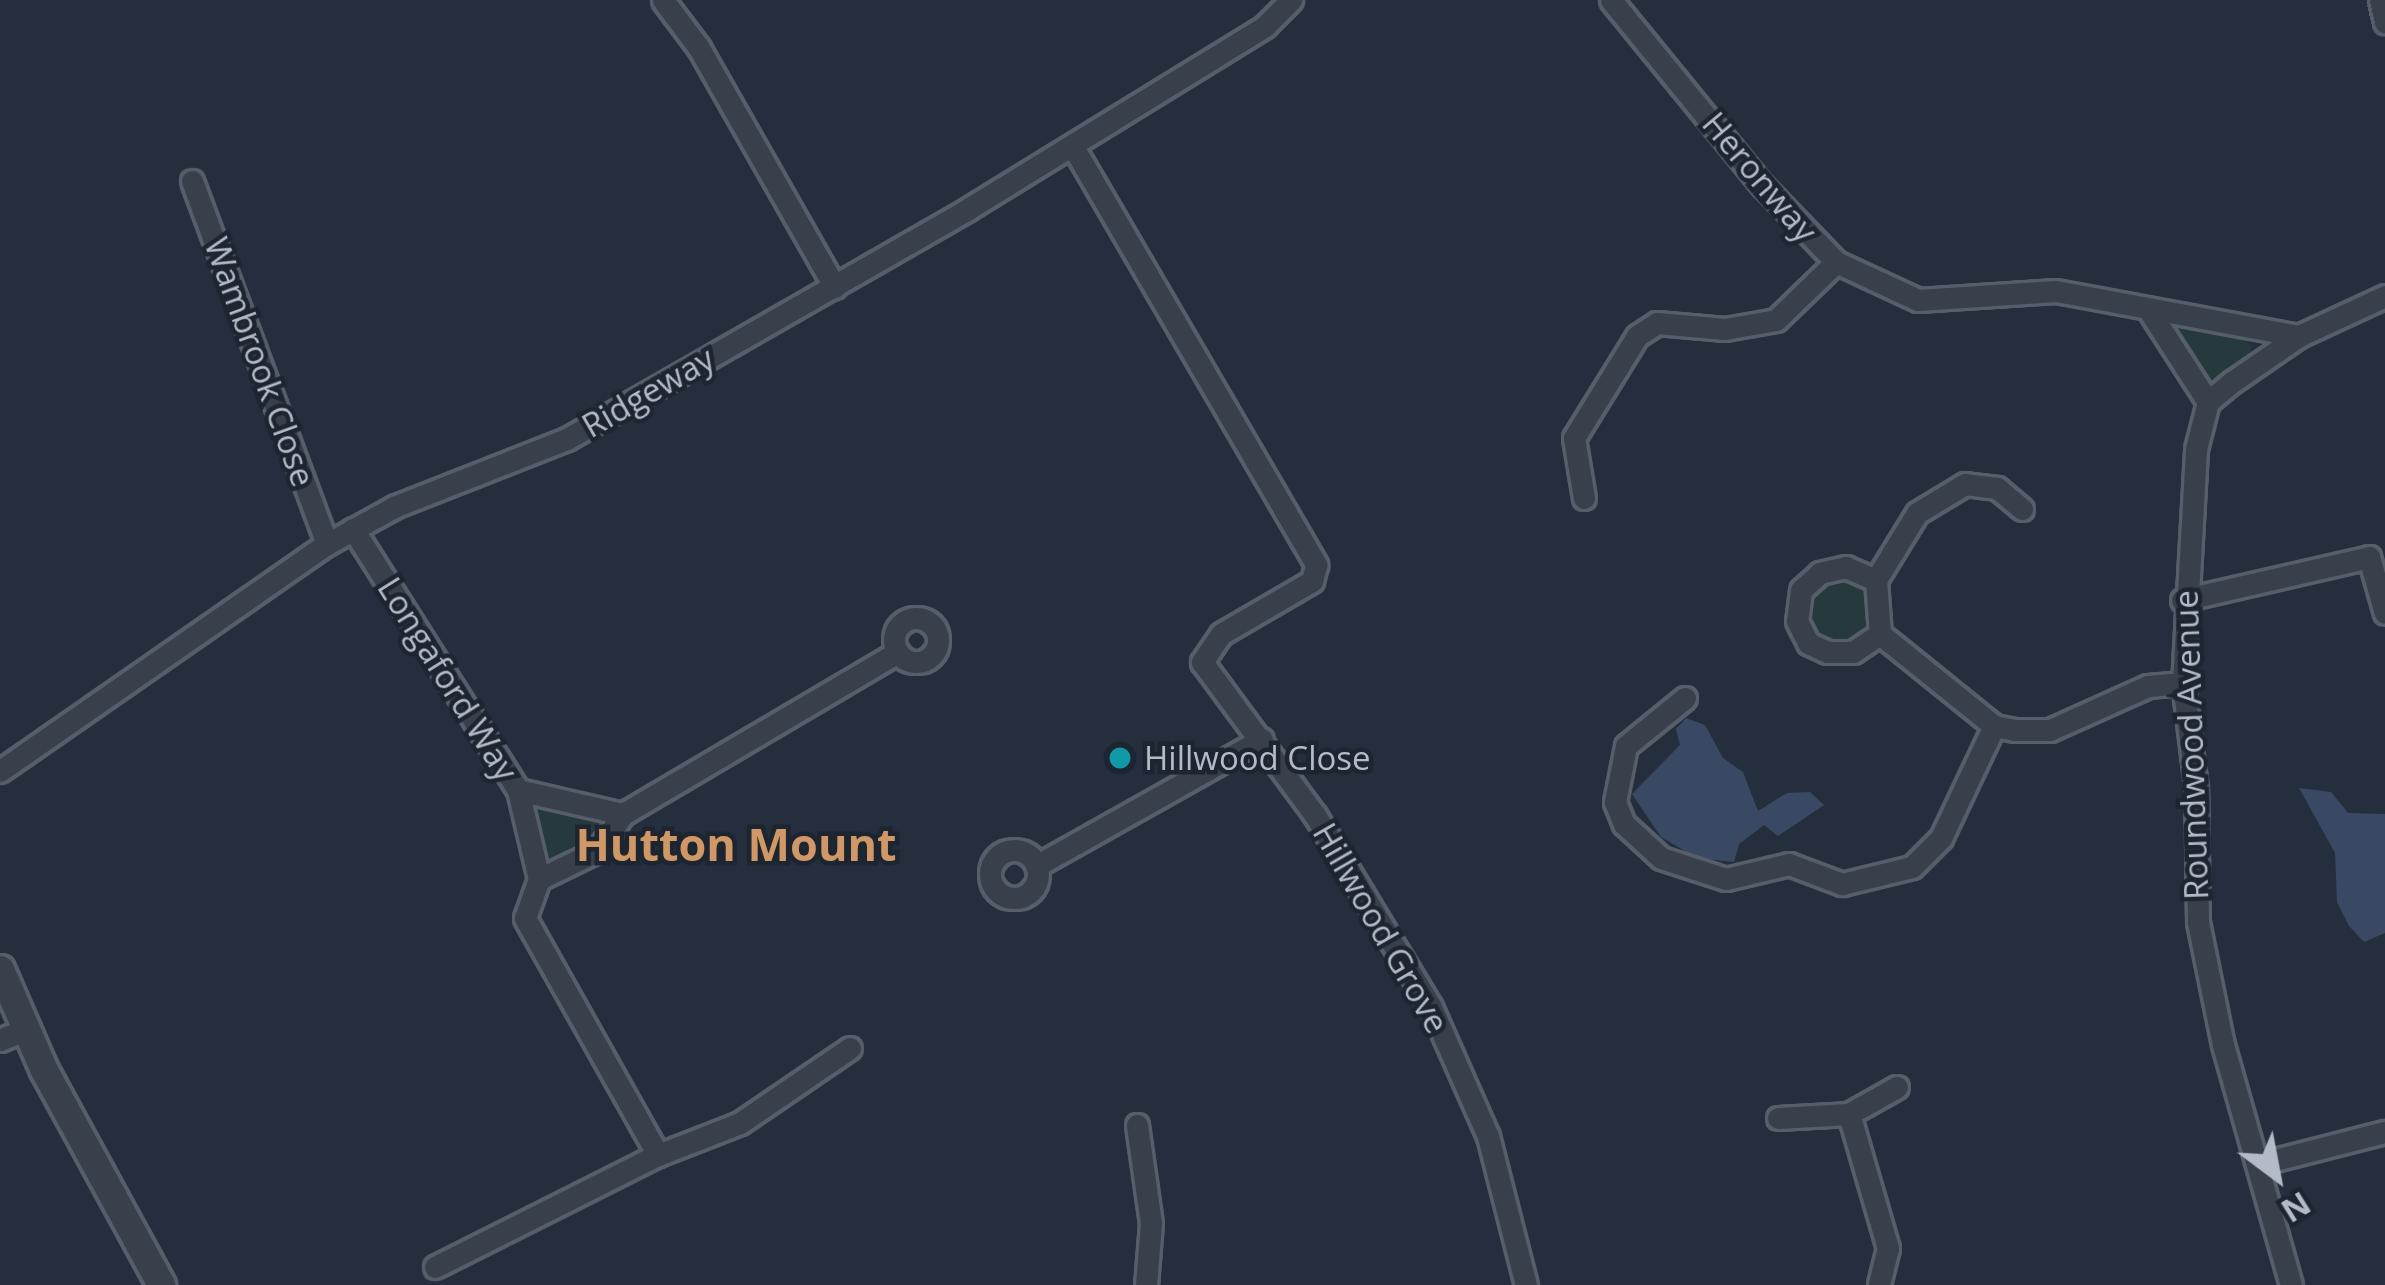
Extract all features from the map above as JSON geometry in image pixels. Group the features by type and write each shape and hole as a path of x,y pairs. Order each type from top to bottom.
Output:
{"street":[{"path":"663,0 699,48 835,287"},
{"name":"Ridgeway","path":"0,771 353,529 531,458 835,287 1265,26 1291,0"},
{"name":"Heronway","path":"1611,0 1762,185 1836,262 1918,300 2030,290 2299,336"},
{"path":"2380,0 2385,22"},
{"name":"Hillwood Grove","path":"1072,145 1316,565 1312,581 1221,634 1204,653 1210,676 1262,739 1442,1028 1488,1136 1526,1285"},
{"name":"Wambrook Close","path":"192,181 328,544"},
{"path":"1584,498 1574,438 1637,336 1657,323 1725,329 1777,320 1836,262"},
{"path":"2150,312 2208,402 2299,336 2385,296"},
{"name":"Roundwood Avenue","path":"2208,402 2196,449 2182,600 2182,683 2196,787 2198,922 2222,1046 2291,1285"},
{"path":"1876,580 1854,568 1820,573 1801,590 1796,621 1808,643 1827,652 1853,652 1880,634 1885,616 1876,580 1902,529 1947,490 1983,484 2022,508"},
{"name":"Longaford Way","path":"353,529 518,790 539,879 525,918 658,1155"},
{"path":"2182,600 2368,557 2385,537"},
{"path":"2368,557 2385,613"},
{"path":"1880,634 1994,726 2050,730 2148,686 2182,683"},
{"path":"539,879 597,851 623,814 898,652"},
{"path":"1685,698 1638,732 1617,763 1615,802 1641,842 1705,877 1745,877 1789,864 1826,881 1858,880 1912,867 1931,851 1994,726"},
{"path":"1036,866 1262,739"},
{"path":"518,790 623,814"},
{"path":"0,969 12,1035 161,1285"},
{"path":"435,1267 658,1155 740,1123 850,1048"},
{"path":"1778,1118 1849,1114 1897,1087"},
{"path":"1849,1114 1888,1248 1879,1285"},
{"path":"1137,1125 1151,1223 1146,1285"},
{"path":"2259,1164 2385,1132"}],"green space":[{"path":"2168,321 2233,331 2252,347 2248,358 2208,392"},
{"path":"1838,576 1862,587 1873,611 1862,635 1838,646 1814,635 1803,611 1814,587"},
{"path":"545,806 607,825 594,848 554,861 537,844 532,819"}],"water":[{"path":"1686,718 1705,725 1723,758 1743,772 1758,811 1787,793 1810,792 1824,805 1778,836 1764,825 1739,844 1734,862 1697,858 1661,837 1632,794 1680,745 1676,729"},
{"path":"2299,788 2331,792 2348,813 2385,814 2385,933 2364,942 2349,926 2337,902 2335,853"}],"place":[{"name":"Hillwood Close","path":"1120,758"}],"district":[{"name":"Hutton Mount","path":"736,844"}]}
